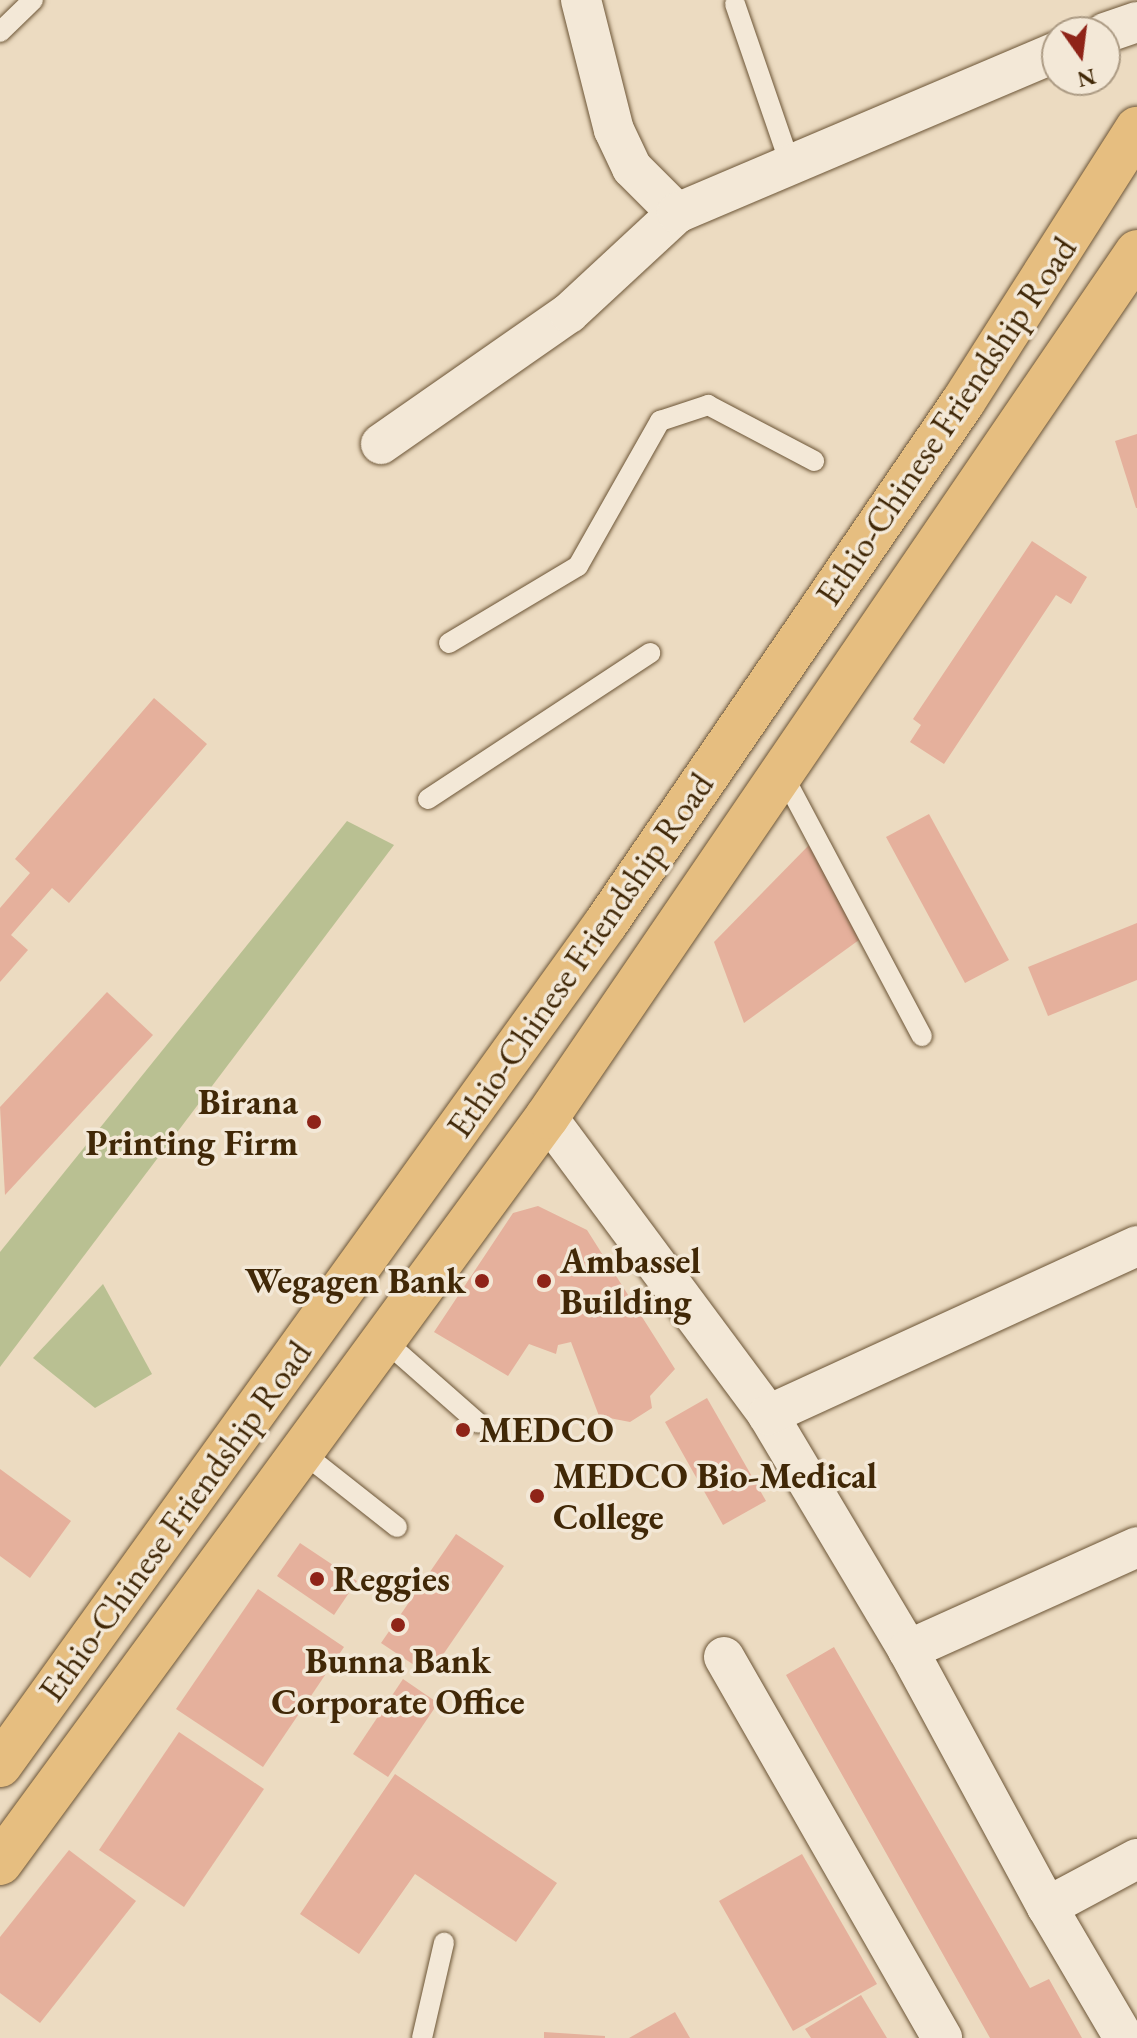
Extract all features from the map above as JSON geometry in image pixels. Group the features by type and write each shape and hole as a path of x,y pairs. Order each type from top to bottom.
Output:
{"main road":[{"name":"Ethio-Chinese Friendship Road","path":"0,1765 606,923 963,402 1137,129"},
{"name":"Ethio-Chinese Friendship Road","path":"0,1863 547,1117 1137,252"}],"street":[{"path":"581,0 614,130 632,168 677,213"},
{"path":"381,444 569,313 677,213 789,161 1041,59"},
{"path":"547,1117 768,1415 908,1650 1047,1907 1124,2038"},
{"path":"768,1415 1137,1246"},
{"path":"908,1650 1137,1547"},
{"path":"724,1657 942,2038"},
{"path":"1047,1907 1137,1859"}],"lane":[{"path":"0,32 33,0"},
{"path":"735,4 789,161"},
{"path":"449,643 578,566 660,421 708,405 814,461"},
{"path":"428,799 650,653"},
{"path":"782,773 922,1036"},
{"path":"384,1340 478,1423"},
{"path":"302,1452 397,1527"},
{"path":"422,2038 444,1943"}],"green space":[{"path":"347,821 394,845 0,1367 0,1252"},
{"path":"103,1284 152,1374 95,1408 33,1358"}],"building":[{"path":"1137,434 1137,508 1136,508 1115,441"},
{"path":"1032,541 1087,577 1071,604 1056,595 944,764 910,742 921,725 913,719"},
{"path":"154,698 207,744 69,903 52,888 11,935 28,950 0,982 0,908 30,873 15,859"},
{"path":"929,814 1009,960 965,983 886,837"},
{"path":"810,844 859,940 744,1023 714,942"},
{"path":"1137,923 1137,980 1048,1016 1028,967"},
{"path":"107,992 153,1035 5,1195 0,1107"},
{"name":"Ambassel Building","path":"538,1206 587,1230 675,1369 650,1396 652,1408 630,1422 599,1416 571,1342 558,1345 556,1354 529,1344 508,1376 434,1332 513,1213"},
{"path":"707,1398 766,1501 723,1525 665,1422"},
{"path":"0,1469 71,1521 30,1578 0,1556"},
{"path":"456,1534 504,1566 429,1675 381,1643"},
{"name":"Reggies","path":"300,1543 357,1581 334,1615 277,1576"},
{"path":"258,1589 344,1647 263,1767 176,1709"},
{"path":"834,1647 1030,1988 1049,1979 1082,2038 990,2038 786,1675"},
{"path":"403,1679 438,1703 388,1777 353,1754"},
{"path":"179,1732 264,1789 184,1907 99,1850"},
{"path":"395,1774 557,1883 516,1942 415,1874 359,1954 300,1914"},
{"path":"69,1850 136,1901 40,2023 0,1993 0,1937"},
{"path":"802,1854 877,1984 793,2031 719,1901"},
{"path":"861,1995 887,2038 811,2038 805,2029"},
{"path":"675,2012 690,2038 629,2038"},
{"path":"544,2032 605,2036 605,2038 544,2038"}],"place":[{"name":"Birana Printing Firm","path":"314,1122"},
{"name":"Wegagen Bank","path":"482,1281"},
{"name":"Ambassel Building","path":"544,1281"},
{"name":"MEDCO","path":"463,1430"},
{"name":"MEDCO Bio-Medical College","path":"537,1496"},
{"name":"Reggies","path":"317,1579"},
{"name":"Bunna Bank Corporate Office","path":"398,1625"}]}
